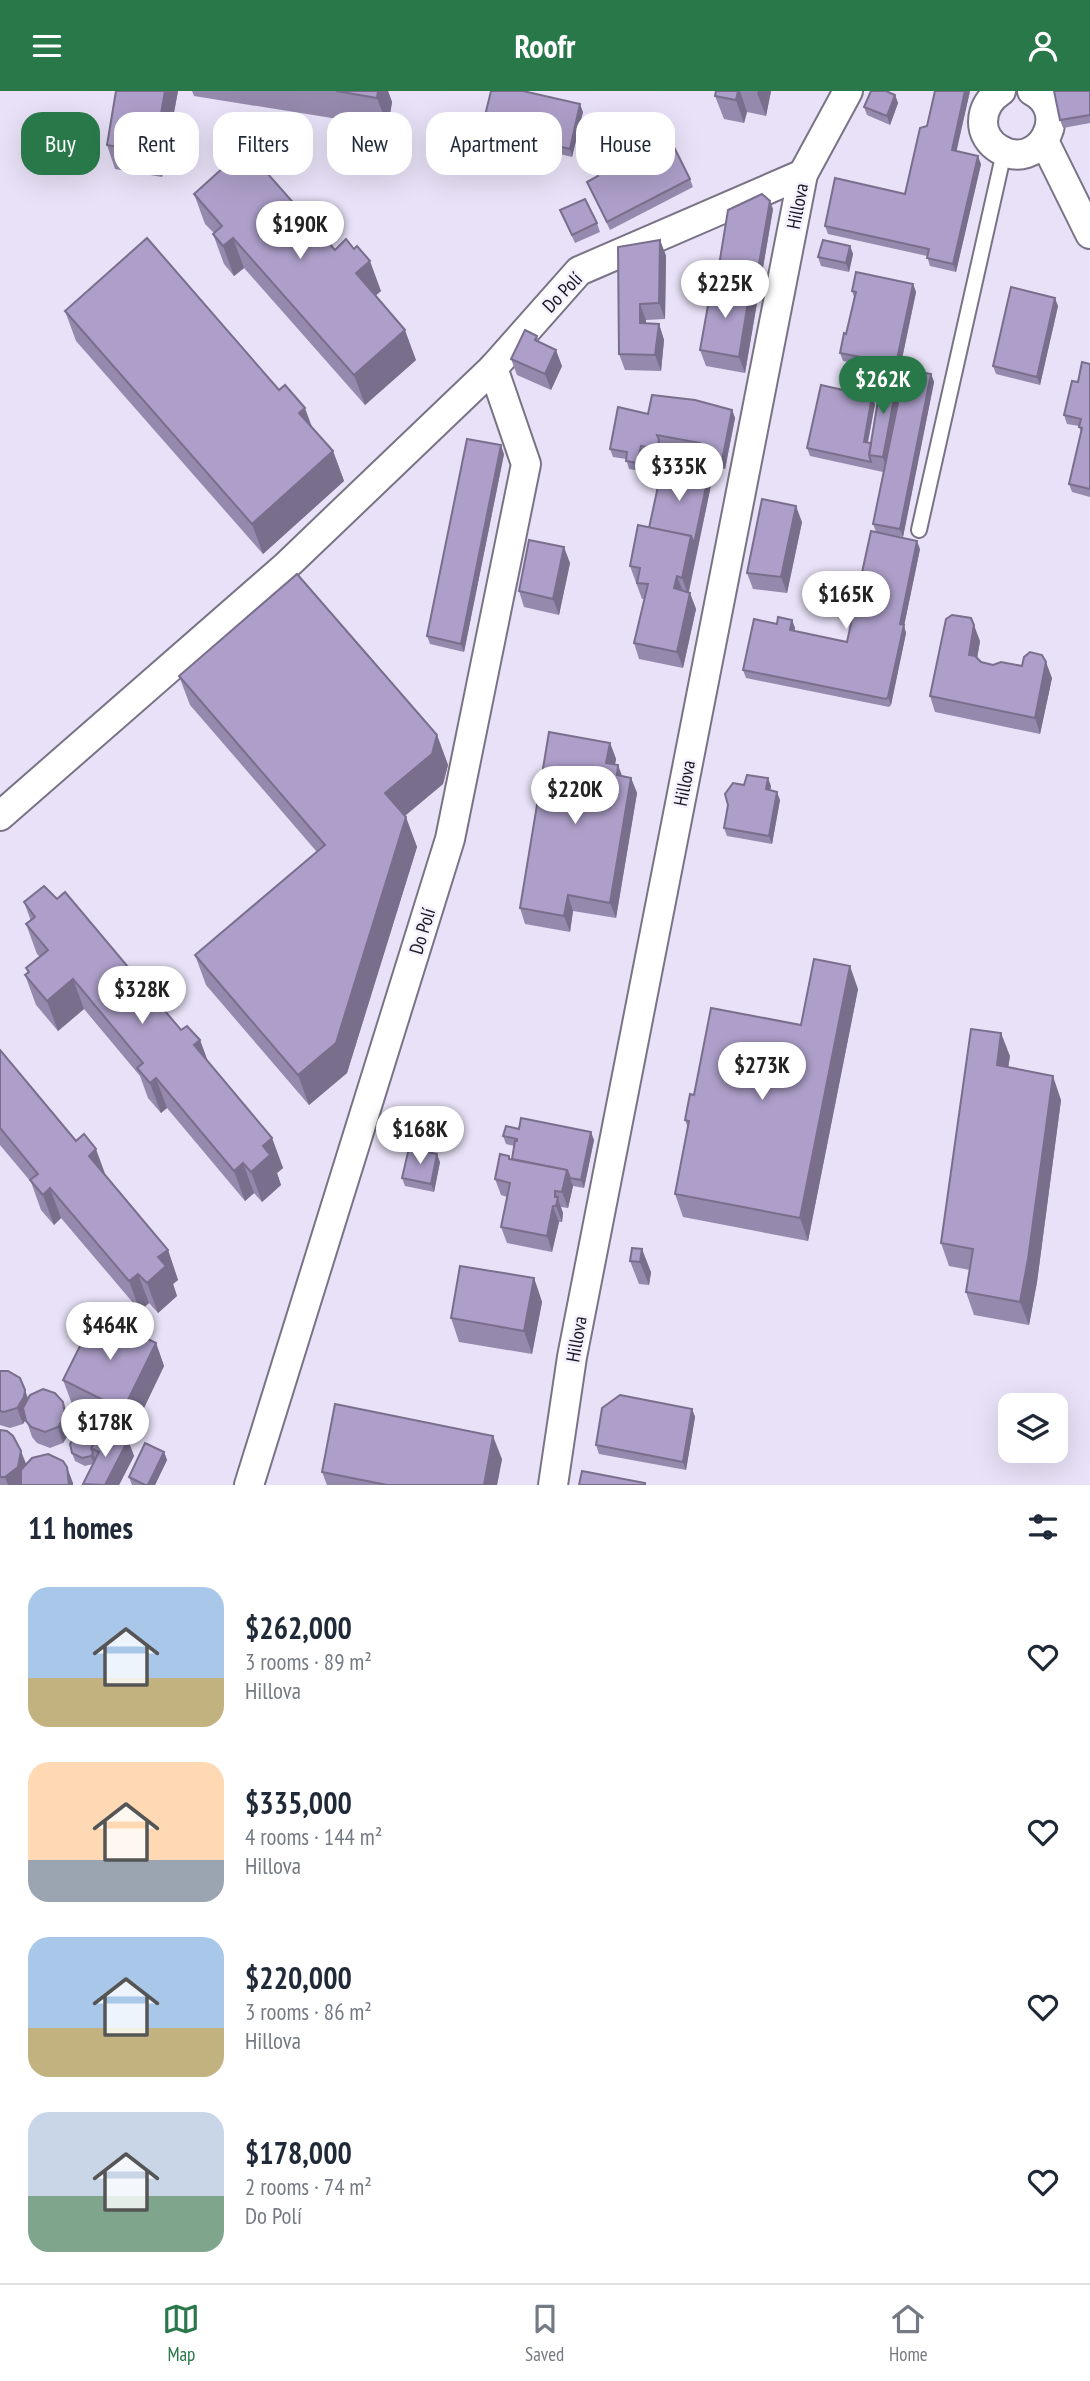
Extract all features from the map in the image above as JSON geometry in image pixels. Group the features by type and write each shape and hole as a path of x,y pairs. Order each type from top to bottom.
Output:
{"street":[{"name":"Hillova","path":"553,1485 572,1357 803,174 848,91"},
{"path":"1001,91 988,104 983,114 983,126 986,137 994,146 1015,155 1036,149 1044,141 1051,121 1045,102 1032,91"},
{"path":"1044,141 1090,235"},
{"name":"Do Polí","path":"0,816 285,567 493,368 579,271 803,174"},
{"name":"Do Polí","path":"249,1485 450,839 526,464 493,368"}],"lane":[{"path":"919,530 1004,152"}],"building":[{"path":"116,91 165,91 161,112 114,112 114,146 107,145"},
{"path":"336,91 378,91 377,98"},
{"path":"491,91 523,91 580,104 576,112 570,149 562,147 562,112 486,112"},
{"path":"716,91 738,91 736,100 715,96"},
{"path":"871,91 886,91 895,95 887,116 864,107"},
{"path":"935,91 965,91 952,150 978,156 953,264 927,258 929,249 825,226 835,178 905,194 920,128 927,126"},
{"path":"1054,91 1090,91 1090,115 1060,120"},
{"path":"675,149 690,179 607,222 587,182 598,176 675,175"},
{"path":"215,175 269,175 335,250 346,239 354,249 357,246 370,261 356,273 405,330 354,375 233,238 223,246 213,234 222,226 194,194"},
{"path":"762,194 770,201 753,298 750,290 716,284 728,210"},
{"path":"585,199 597,223 572,235 560,210"},
{"path":"147,238 279,390 285,385 305,408 299,413 333,451 252,524 65,311"},
{"path":"660,240 659,303 640,304 640,323 659,324 655,355 619,354 618,247"},
{"path":"823,240 850,246 846,263 818,257"},
{"path":"856,272 913,284 896,364 840,353 856,292 852,291"},
{"path":"712,283 750,290 739,357 700,350"},
{"path":"1011,287 1055,298 1037,377 993,366"},
{"path":"525,330 537,336 535,340 556,350 545,374 511,359"},
{"path":"1082,362 1090,364 1090,489 1069,484 1082,428 1079,427 1081,419 1064,415 1072,381 1078,382"},
{"path":"905,369 931,374 900,529 873,524"},
{"path":"882,376 898,378 883,457 869,455"},
{"path":"821,385 843,390 844,387 851,388 850,391 872,396 864,442 871,443 871,462 807,448"},
{"path":"652,395 695,400 732,410 722,461 697,456 700,443 657,435 657,449 641,446 637,463 626,461 627,452 610,449 618,407 648,414"},
{"path":"467,439 501,445 461,644 427,636"},
{"path":"662,468 708,477 694,544 691,536 649,528"},
{"path":"762,499 796,506 781,577 747,573"},
{"path":"638,525 691,536 682,578 677,576 674,588 690,593 677,652 634,643 648,584 637,583 640,568 630,566"},
{"path":"871,531 917,541 900,624 904,625 888,697 886,699 743,670 754,619 777,624 778,617 792,620 790,630 847,642"},
{"path":"529,540 564,547 553,599 519,591"},
{"path":"297,574 437,735 432,754 385,793 406,817 336,1043 298,1075 195,955 325,845 179,676"},
{"path":"952,615 971,618 974,625 969,655 975,656 981,662 1022,666 1024,657 1030,652 1042,655 1046,662 1035,718 930,696 946,619"},
{"path":"549,732 610,743 606,763 618,765 617,775 631,778 610,903 568,895 564,916 520,908"},
{"path":"747,775 768,778 766,789 777,792 769,836 724,828 728,805 725,794 733,783 744,785"},
{"path":"44,886 57,899 65,892 181,1030 187,1026 200,1040 194,1045 272,1138 263,1146 270,1155 251,1172 243,1163 234,1171 156,1078 150,1083 137,1068 143,1063 73,979 47,1001 25,975 29,972 26,968 48,950 26,924 35,917 24,902"},
{"path":"814,959 850,966 800,1218 675,1194 689,1121 685,1120 690,1094 694,1095 711,1008 801,1025"},
{"path":"971,1029 1001,1033 997,1065 1053,1076 1020,1302 966,1292 973,1249 941,1243"},
{"path":"0,1050 76,1141 84,1134 96,1149 89,1156 168,1250 158,1257 166,1266 147,1283 138,1274 129,1281 50,1188 43,1195 30,1180 38,1174 0,1128"},
{"path":"521,1118 591,1132 581,1180 570,1178 567,1170 512,1159 517,1139 503,1136 506,1126 519,1129"},
{"path":"409,1148 437,1154 431,1184 402,1178"},
{"path":"500,1154 509,1156 509,1159 567,1170 562,1192 555,1191 555,1197 558,1197 556,1206 553,1206 547,1236 501,1227 510,1183 495,1179"},
{"path":"632,1248 642,1249 640,1262 630,1261"},
{"path":"460,1266 534,1278 524,1331 451,1318"},
{"path":"96,1314 156,1343 123,1410 63,1380"},
{"path":"0,1371 8,1371 20,1378 25,1390 17,1408 4,1412 0,1411"},
{"path":"43,1389 55,1393 63,1402 65,1416 58,1427 45,1432 31,1427 26,1421 23,1408 30,1395"},
{"path":"620,1395 692,1409 683,1462 596,1445 602,1408"},
{"path":"335,1404 493,1436 484,1485 387,1485 322,1472"},
{"path":"0,1430 13,1436 21,1451 18,1467 5,1477 0,1477"},
{"path":"112,1432 128,1440 105,1485 83,1484 99,1452 91,1448 98,1435 108,1440"},
{"path":"84,1433 95,1442 91,1448 91,1456 82,1458 72,1453 70,1444 76,1434"},
{"path":"145,1443 164,1452 148,1485 129,1477"},
{"path":"48,1454 63,1461 67,1467 69,1485 21,1485 21,1470 32,1458"},
{"path":"582,1471 645,1483 645,1485 579,1485"}]}
